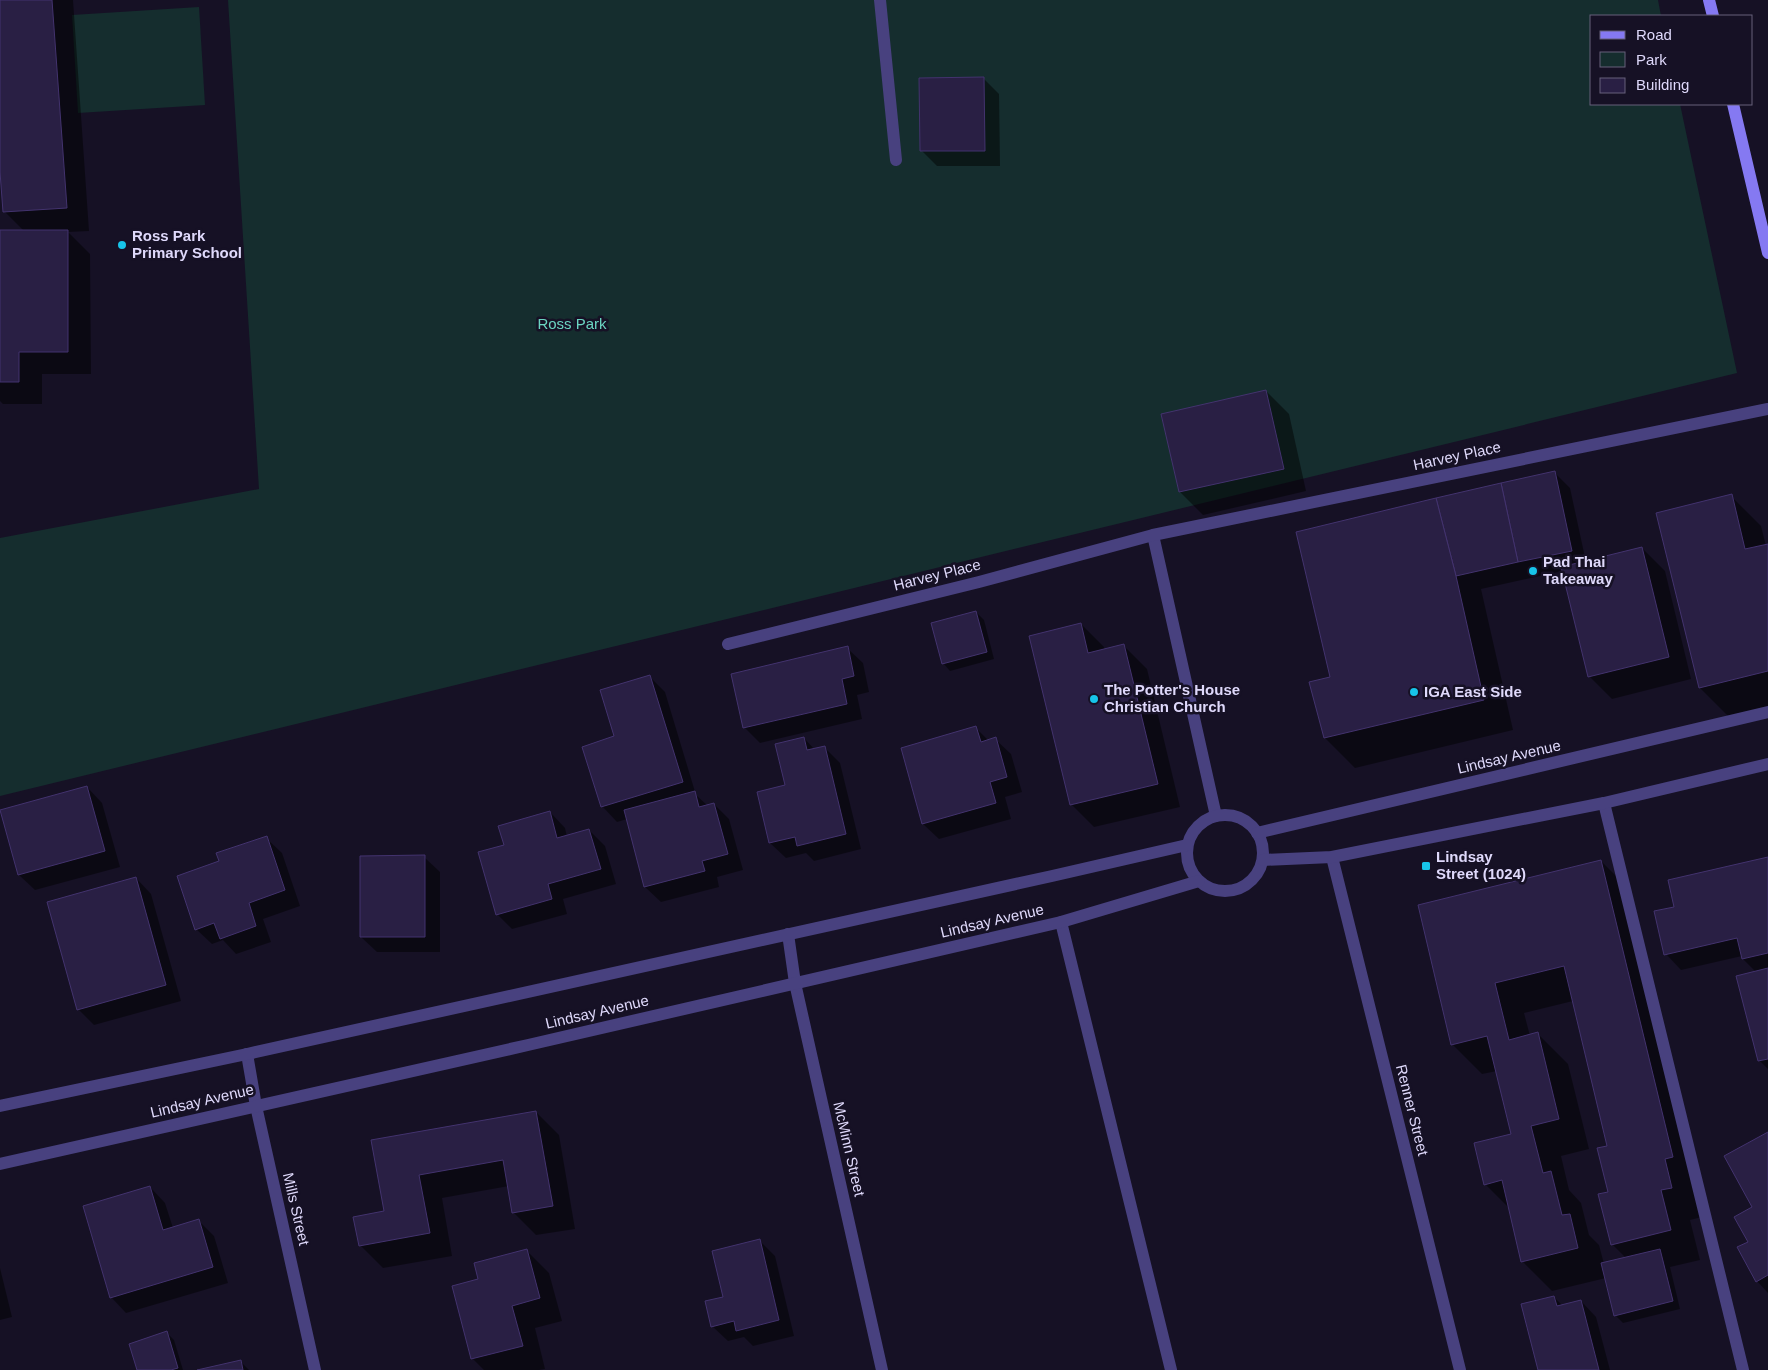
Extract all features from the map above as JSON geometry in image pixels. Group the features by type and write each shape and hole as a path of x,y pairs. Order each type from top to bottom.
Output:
{"main road":[{"path":"1709,0 1712,15"},
{"path":"1733,105 1768,253"}],"street":[{"path":"880,0 896,160"},
{"name":"Harvey Place","path":"728,644 979,582 1153,535 1768,409"},
{"path":"1153,535 1216,816"},
{"name":"Lindsay Avenue","path":"1257,833 1768,712"},
{"path":"1262,860 1332,857 1604,803 1768,764"},
{"path":"1604,803 1743,1370"},
{"path":"1233,815 1242,819 1257,833 1261,841 1262,860 1259,871 1252,880 1242,887 1231,891 1219,891 1208,888 1190,871 1186,858 1187,845 1191,833 1210,817 1216,816 1233,815"},
{"name":"Lindsay Avenue","path":"0,1106 247,1054 1187,845"},
{"name":"Renner Street","path":"1332,857 1460,1370"},
{"name":"Lindsay Avenue","path":"0,1164 1061,922 1199,881"},
{"path":"1061,922 1171,1370"},
{"name":"McMinn Street","path":"788,934 795,982 882,1370"},
{"name":"Mills Street","path":"247,1054 256,1106 315,1370"}],"green space":[{"name":"Ross Park","path":"228,0 1658,0 1661,15 1590,15 1590,105 1680,105 1737,373 0,796 0,538 259,489"},
{"path":"199,7 205,105 78,113 72,15"}],"building":[{"path":"0,0 52,0 67,208 3,212 0,172"},
{"path":"984,77 985,151 920,151 919,78"},
{"path":"0,230 68,230 68,352 19,352 19,382 0,382"},
{"path":"1266,390 1284,469 1179,492 1161,414"},
{"path":"1555,471 1572,551 1518,562 1501,483"},
{"path":"1501,483 1518,562 1456,576 1436,498"},
{"path":"1732,494 1745,549 1768,544 1768,671 1699,688 1656,513"},
{"path":"1436,498 1484,700 1324,738 1309,682 1330,677 1296,532"},
{"path":"1642,547 1669,657 1588,677 1561,567"},
{"path":"976,611 987,652 942,664 931,623"},
{"path":"1081,623 1088,653 1124,644 1158,784 1070,805 1029,636"},
{"path":"848,646 854,676 842,679 847,704 743,728 731,674"},
{"path":"650,675 683,782 601,807 582,747 614,736 600,690"},
{"path":"976,726 981,742 996,737 1007,777 990,782 996,803 922,824 901,748"},
{"path":"804,737 807,750 825,746 846,834 797,846 795,837 769,843 757,792 785,785 775,744"},
{"path":"87,786 105,851 18,875 0,810"},
{"path":"695,791 699,807 714,803 728,854 702,861 705,871 644,887 624,810"},
{"path":"550,811 557,838 589,829 601,869 548,884 552,899 496,915 478,852 504,845 498,826"},
{"path":"267,836 285,890 249,903 256,926 220,939 214,923 195,930 177,876 219,861 216,853"},
{"path":"425,855 425,937 360,937 360,856"},
{"path":"1768,857 1768,953 1742,959 1737,938 1664,955 1654,911 1674,907 1668,880"},
{"path":"1601,860 1673,1157 1665,1159 1672,1188 1661,1190 1671,1230 1611,1245 1598,1194 1608,1192 1597,1148 1607,1146 1564,966 1495,983 1509,1040 1538,1032 1559,1119 1531,1126 1543,1173 1551,1171 1562,1215 1570,1214 1578,1248 1521,1262 1502,1180 1484,1185 1474,1143 1511,1134 1487,1036 1451,1045 1418,905"},
{"path":"136,877 166,985 77,1010 47,902"},
{"path":"1768,968 1768,1059 1758,1061 1736,976"},
{"path":"536,1111 553,1206 512,1213 503,1160 419,1175 430,1233 359,1246 353,1217 384,1211 371,1140"},
{"path":"1768,1132 1768,1275 1756,1282 1737,1247 1748,1242 1734,1217 1752,1207 1724,1156"},
{"path":"150,1186 163,1230 199,1219 213,1267 110,1298 83,1206"},
{"path":"760,1239 779,1320 736,1331 734,1321 711,1327 705,1301 723,1297 712,1251"},
{"path":"527,1249 540,1298 512,1306 523,1346 471,1359 452,1286 478,1279 474,1263"},
{"path":"1660,1249 1673,1301 1614,1316 1601,1263"},
{"path":"1554,1296 1557,1306 1581,1300 1599,1370 1538,1370 1521,1304"},
{"path":"167,1331 178,1368 171,1370 137,1370 129,1344"},
{"path":"241,1360 243,1370 197,1370"}],"place":[{"name":"Ross Park Primary School","path":"122,245"},
{"name":"Pad Thai Takeaway","path":"1533,571"},
{"name":"IGA East Side","path":"1414,692"},
{"name":"The Potter's House Christian Church","path":"1094,699"},
{"name":"Lindsay Street (1024)","path":"1426,866"}]}
